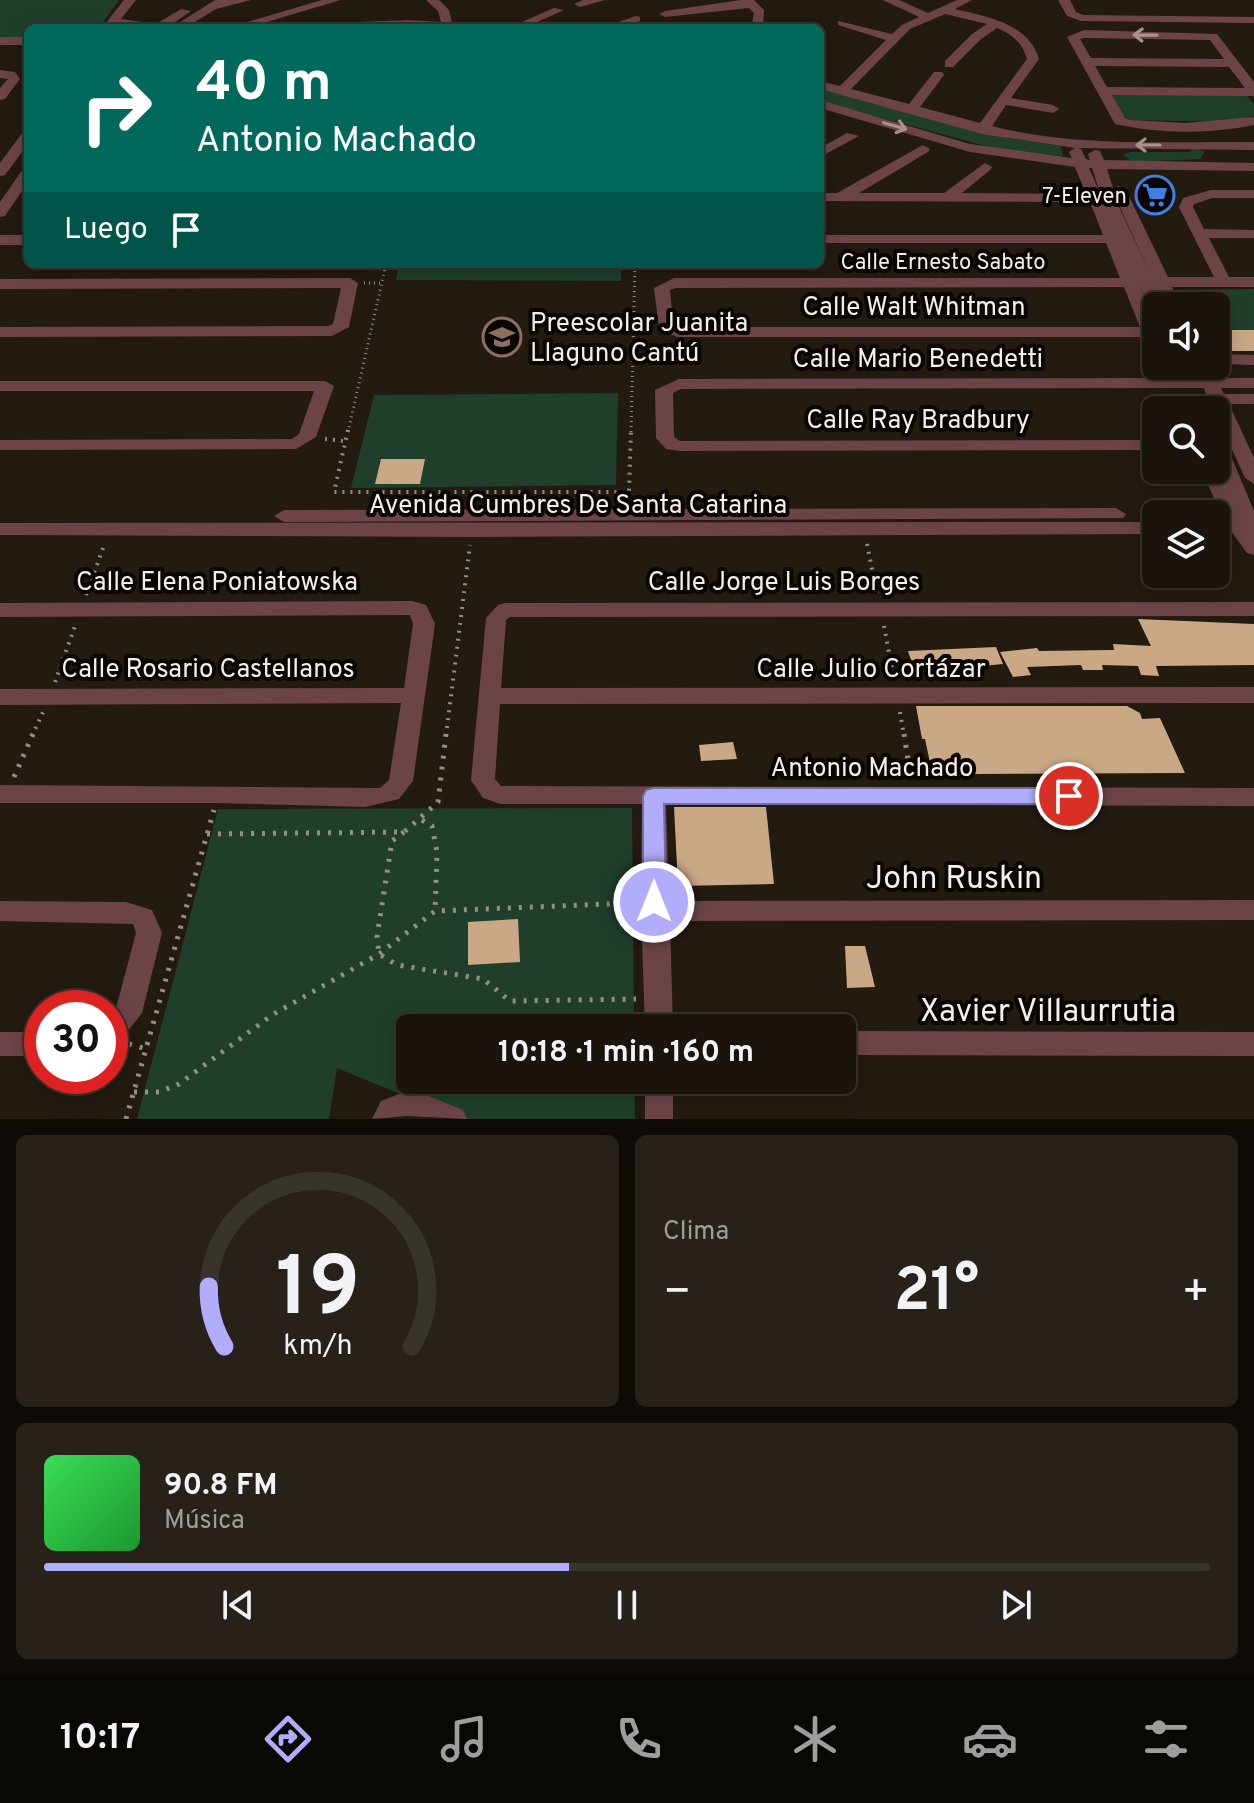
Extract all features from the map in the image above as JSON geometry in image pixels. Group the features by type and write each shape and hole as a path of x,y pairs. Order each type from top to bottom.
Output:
{"street":[{"path":"112,24 130,0"},
{"path":"165,24 202,0"},
{"path":"184,24 218,3 245,0"},
{"path":"248,24 335,0"},
{"path":"371,24 447,24 443,10 432,0"},
{"path":"889,0 926,16"},
{"path":"844,89 906,27 965,0"},
{"path":"1064,0 1071,14 1081,18 1159,14 1250,18"},
{"path":"665,14 750,2 760,12 758,24"},
{"path":"524,24 558,10"},
{"path":"944,10 996,24 1022,38 1033,55 982,130"},
{"path":"620,24 636,19"},
{"path":"842,23 895,39"},
{"path":"949,64 976,37 996,24"},
{"path":"1254,91 1218,39 1209,36 1073,37 1120,121 1179,125 1254,121"},
{"path":"0,41 24,41"},
{"path":"1088,62 1235,63"},
{"path":"0,74 11,75 14,79 0,96"},
{"path":"912,109 938,75"},
{"path":"824,86 982,130 1074,144 1254,146"},
{"path":"1103,91 1254,91"},
{"path":"1003,101 1053,109"},
{"path":"824,105 995,153 1081,164 1254,167"},
{"path":"1179,125 1190,146"},
{"path":"1198,125 1215,155 1199,166"},
{"path":"824,151 852,136"},
{"path":"0,172 24,140"},
{"path":"1074,144 1087,181 1102,193"},
{"path":"1092,145 1102,193 1119,239 1150,292"},
{"path":"839,197 897,167 923,149"},
{"path":"947,198 985,167"},
{"path":"5,206 24,180"},
{"path":"824,197 947,198 1102,193 1119,189 1146,292"},
{"path":"1221,278 1186,207 1188,201 1211,194 1254,194"},
{"path":"1198,233 1254,234"},
{"path":"824,239 1119,239"},
{"path":"0,240 24,240"},
{"path":"1143,278 1158,292"},
{"name":"Calle Ernesto Sabato","path":"677,332 665,325 662,288 674,283 1143,278 1221,278 1254,282"},
{"path":"0,284 350,283 341,327 332,331 0,332"},
{"name":"Calle Walt Whitman","path":"677,332 1142,336"},
{"path":"1230,359 1254,360"},
{"path":"1180,380 1195,396 1254,383"},
{"name":"Calle Mario Benedetti","path":"680,446 672,445 665,438 664,390 679,384 1195,396"},
{"path":"0,386 325,386 306,440 288,445 0,445"},
{"path":"1230,398 1254,399"},
{"name":"Calle Ray Bradbury","path":"680,446 1142,445"},
{"path":"1230,445 1254,478"},
{"path":"1218,484 1240,529"},
{"path":"1227,484 1240,529"},
{"name":"Avenida Cumbres De Santa Catarina","path":"0,529 1142,514"},
{"name":"Avenida Cumbres De Santa Catarina","path":"0,516 864,529 1142,528"},
{"name":"Calle Elena Poniatowska","path":"0,610 412,608 419,610 424,624 415,695"},
{"name":"Calle Jorge Luis Borges","path":"491,792 483,780 488,696 496,618 505,610 1254,609"},
{"path":"4,794 365,798 387,794 397,789 401,781 415,695"},
{"name":"Calle Rosario Castellanos","path":"0,697 415,695"},
{"name":"Calle Julio Cortázar","path":"488,696 1254,695"},
{"name":"Antonio Machado","path":"491,792 501,795 1254,797"},
{"path":"654,796 654,907 659,1014"},
{"name":"John Ruskin","path":"654,907 1254,910"},
{"path":"0,911 126,912 143,917 149,933 128,1013"},
{"name":"Xavier Villaurrutia","path":"856,1043 1254,1044"},
{"path":"0,1044 24,1044"},
{"path":"659,1094 659,1119"},
{"path":"386,1119 389,1112 400,1104 412,1103 453,1119"}],"path":[{"path":"385,268 334,492 629,492 635,268"},
{"path":"379,954 377,937 392,841 422,820 438,802 467,523 475,505 489,505 490,492"},
{"path":"4,794 50,697 111,528"},
{"path":"864,529 914,795"},
{"path":"126,1119 218,794"},
{"path":"422,820 432,826 437,852 435,911"},
{"path":"207,834 404,832"},
{"path":"134,1092 159,1092 179,1084 272,1015 379,954 435,911 654,907"},
{"path":"379,954 397,965 483,979 510,1001 659,999"}],"green space":[{"path":"0,0 119,0 102,24 24,24 24,38 0,38"},
{"path":"824,89 1007,138 1061,146 1063,156 1004,151 824,102"},
{"path":"1112,94 1245,94 1254,104 1254,116 1230,122 1131,120 1122,115"},
{"path":"1195,149 1205,151 1200,159 1133,162 1123,155 1130,152 1189,152"},
{"path":"398,268 621,268 621,281 396,280"},
{"path":"1254,289 1254,330 1230,330 1230,292 1174,290"},
{"path":"618,393 616,485 351,488 374,395"},
{"path":"632,808 634,1014 396,1014 396,1092 337,1068 329,1119 137,1119 218,809"},
{"path":"400,1094 634,1094 635,1119 461,1119"}],"building":[{"path":"1230,330 1254,330 1254,351 1230,351"},
{"path":"381,459 425,459 420,484 375,484"},
{"path":"1138,619 1254,624 1254,665 1156,666 1159,676 1141,675 1138,666 1102,665 1103,670 1083,670 1081,665 1027,667 1031,675 1013,677 1000,652 1037,648 1039,651 1114,650 1113,644 1151,646"},
{"path":"996,647 1003,664 930,671 928,665 913,666 908,651"},
{"path":"916,706 1127,706 1140,713 1142,719 1160,718 1185,773 975,774 973,767 931,767"},
{"path":"733,742 737,759 701,761 699,745"},
{"path":"674,807 766,807 774,884 678,886"},
{"path":"518,919 520,962 468,965 468,922"},
{"path":"845,946 865,946 875,987 847,988"}],"place":[{"name":"7-Eleven","path":"1155,195"},
{"name":"Preescolar Juanita Llaguno Cantú","path":"502,337"}],"route":[{"path":"654,902 654,796 1069,796"}]}
